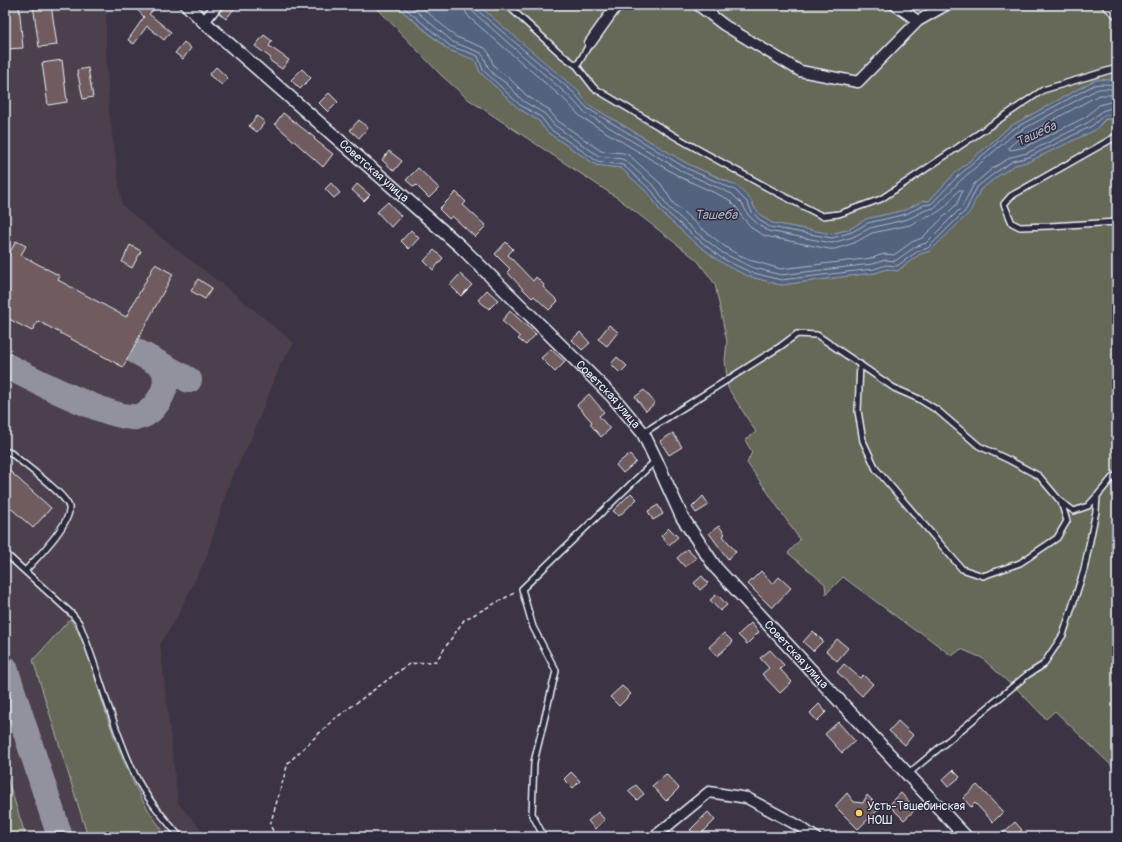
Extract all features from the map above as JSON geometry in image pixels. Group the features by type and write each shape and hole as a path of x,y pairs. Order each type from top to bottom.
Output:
{"street":[{"name":"Советская улица","path":"187,5 204,22 460,246 612,396 642,433 682,517 716,568 966,837"},
{"path":"204,22 217,5"},
{"path":"590,43 617,5"},
{"path":"698,5 724,25 800,71 858,82 918,21 946,5"},
{"path":"895,5 918,21"},
{"path":"654,837 709,792 747,798 799,826 815,837"}],"lane":[{"path":"507,5 562,55 577,66 594,88 755,181 822,216 839,214 881,199 1043,90 1117,68"},
{"path":"1104,5 1117,16"},
{"path":"577,66 590,43"},
{"path":"1117,136 1011,196 1004,204 1012,224 1020,227 1117,222"},
{"path":"642,433 781,346 797,334 817,335 894,388 919,399 937,410 979,446 1039,476 1061,502 1074,511 1088,506 1112,478 1117,475"},
{"path":"860,364 858,411 863,441 876,468 915,516 962,569 983,576 1020,563 1057,538 1067,521 1061,502"},
{"path":"5,451 11,453 56,490 66,500 69,506 67,518 57,535 25,571"},
{"path":"544,837 532,814 534,762 556,671 533,627 522,589 656,460"},
{"path":"908,774 1027,674 1043,665 1063,635 1084,570 1096,512 1097,496"},
{"path":"5,553 72,614 79,623 125,752 136,776 150,799 180,837"}],"path":[{"path":"276,837 270,825 288,764 332,720 409,664 436,661 464,620 522,589"}],"shaded area":[{"path":"5,5 108,5 106,20 106,45 109,112 122,205 145,225 231,291 294,343 280,365 251,439 230,481 206,558 177,617 160,644 178,803 208,837 5,837"}],"green space":[{"path":"374,5 395,5 448,50 475,59 480,72 518,108 539,121 547,132 596,165 621,168 650,195 661,212 692,240 718,260 748,276 781,285 875,273 887,269 897,271 920,254 930,251 944,237 976,199 980,190 998,176 1015,165 1030,161 1095,130 1106,119 1110,119 1117,114 1117,771 1055,711 1046,719 1017,689 982,658 961,649 952,656 843,577 826,594 825,584 788,553 800,540 747,463 752,452 745,440 756,432 728,388 725,360 727,342 715,284 697,260 619,199 468,99 441,75"},
{"path":"478,5 1117,5 1117,80 1093,81 1009,127 955,173 929,201 923,201 905,210 866,219 850,229 831,234 772,223 764,218 755,209 751,200 729,182 688,164 589,105 576,90"},
{"path":"70,619 84,646 127,770 145,805 168,837 88,837 33,660"},
{"path":"5,771 26,837 5,837"}],"water":[{"name":"Ташеба","path":"395,5 478,5 577,90 589,105 688,164 737,186 751,200 755,209 764,218 772,223 832,234 850,229 866,219 905,210 923,201 929,201 955,173 1009,127 1093,81 1117,80 1117,114 1110,119 1105,119 1095,130 1030,161 1015,165 998,176 980,190 970,212 930,251 920,254 897,271 887,269 875,273 781,285 748,276 718,260 692,240 661,212 650,195 621,168 596,165 547,132 539,121 518,108 480,72 475,60 449,50"}],"building":[{"path":"19,5 23,48 6,49 5,6"},
{"path":"33,5 51,5 57,45 39,47"},
{"path":"133,5 159,5 149,14 171,32 164,40 147,26 134,44 128,40 144,17"},
{"path":"224,5 237,5 226,19 219,13"},
{"path":"264,35 272,41 269,46 289,60 282,69 269,60 271,58 255,46"},
{"path":"184,42 191,48 183,59 175,53"},
{"path":"62,60 67,102 48,105 42,63"},
{"path":"216,67 228,78 222,85 209,75"},
{"path":"88,68 93,97 83,99 77,70"},
{"path":"302,69 311,78 300,89 291,80"},
{"path":"329,93 338,102 328,112 319,103"},
{"path":"283,113 333,154 323,167 275,124"},
{"path":"257,116 265,122 257,132 249,126"},
{"path":"359,120 368,128 359,138 350,130"},
{"path":"389,151 402,161 394,171 382,160"},
{"path":"418,168 439,188 429,198 416,185 414,187 406,180"},
{"path":"331,183 340,193 334,198 325,189"},
{"path":"357,184 370,195 364,201 352,190"},
{"path":"456,192 466,202 463,205 486,226 475,237 452,216 449,219 439,209"},
{"path":"388,202 401,216 391,227 377,212"},
{"path":"411,230 419,238 409,249 401,241"},
{"path":"16,241 26,246 21,255 60,276 58,280 126,317 155,264 173,274 123,367 38,321 32,331 5,317 5,261"},
{"path":"506,242 513,249 508,255 533,281 536,277 544,285 543,287 558,301 549,310 534,296 532,298 524,290 507,272 510,269 495,254"},
{"path":"130,245 141,251 132,268 122,262"},
{"path":"434,250 443,258 433,270 424,261"},
{"path":"460,274 472,285 461,296 450,285"},
{"path":"198,279 212,288 205,299 191,291"},
{"path":"487,290 498,300 489,309 478,300"},
{"path":"510,311 536,334 526,345 518,339 520,337 502,321"},
{"path":"609,325 618,332 607,346 598,339"},
{"path":"580,332 590,343 582,350 572,340"},
{"path":"551,349 565,362 555,372 541,358"},
{"path":"617,357 627,366 620,373 611,364"},
{"path":"644,390 655,403 646,411 635,397"},
{"path":"589,394 604,412 599,416 610,429 601,437 590,424 592,422 577,405"},
{"path":"673,433 682,447 669,455 660,441"},
{"path":"629,454 636,462 623,473 616,465"},
{"path":"5,467 51,508 33,528 5,503"},
{"path":"631,493 637,499 619,516 613,511"},
{"path":"703,496 709,505 696,513 692,507"},
{"path":"658,505 663,514 653,520 648,511"},
{"path":"719,526 725,534 723,536 736,552 728,559 709,533"},
{"path":"669,528 678,537 669,545 661,536"},
{"path":"687,549 696,558 685,567 677,558"},
{"path":"761,571 773,584 779,577 791,588 772,608 748,584"},
{"path":"702,576 708,583 700,590 694,583"},
{"path":"717,594 727,605 720,611 710,600"},
{"path":"751,623 759,632 747,644 738,635"},
{"path":"813,631 823,641 813,651 803,642"},
{"path":"724,633 733,642 717,656 709,647"},
{"path":"837,639 848,648 837,661 826,651"},
{"path":"770,650 784,665 780,669 792,682 780,693 762,674 769,668 760,658"},
{"path":"844,664 860,678 863,675 873,684 862,696 837,672"},
{"path":"622,686 631,694 619,706 610,697"},
{"path":"819,704 826,712 817,721 810,713"},
{"path":"898,721 913,735 905,745 889,731"},
{"path":"838,722 855,741 842,753 825,734"},
{"path":"953,770 960,777 948,787 942,780"},
{"path":"571,772 580,781 573,788 564,779"},
{"path":"666,774 679,788 666,801 652,786"},
{"path":"636,785 644,794 637,800 628,791"},
{"path":"977,785 1003,812 993,822 975,803 971,807 963,798"},
{"path":"847,793 854,802 863,803 867,795 880,808 858,829 835,806"},
{"path":"901,793 916,809 904,820 889,805"},
{"path":"598,812 605,820 595,829 588,821"},
{"path":"708,812 715,820 698,837 690,830"},
{"path":"1015,822 1022,830 1014,837 1006,837 1003,833"}],"taxiway":[{"path":"132,349 189,380"},
{"path":"5,365 92,406 126,416 138,417 150,411 157,403 165,388 166,380 163,366"},
{"path":"5,668 60,837"}],"place":[{"name":"Усть-Ташебинская НОШ","path":"859,813"}]}
